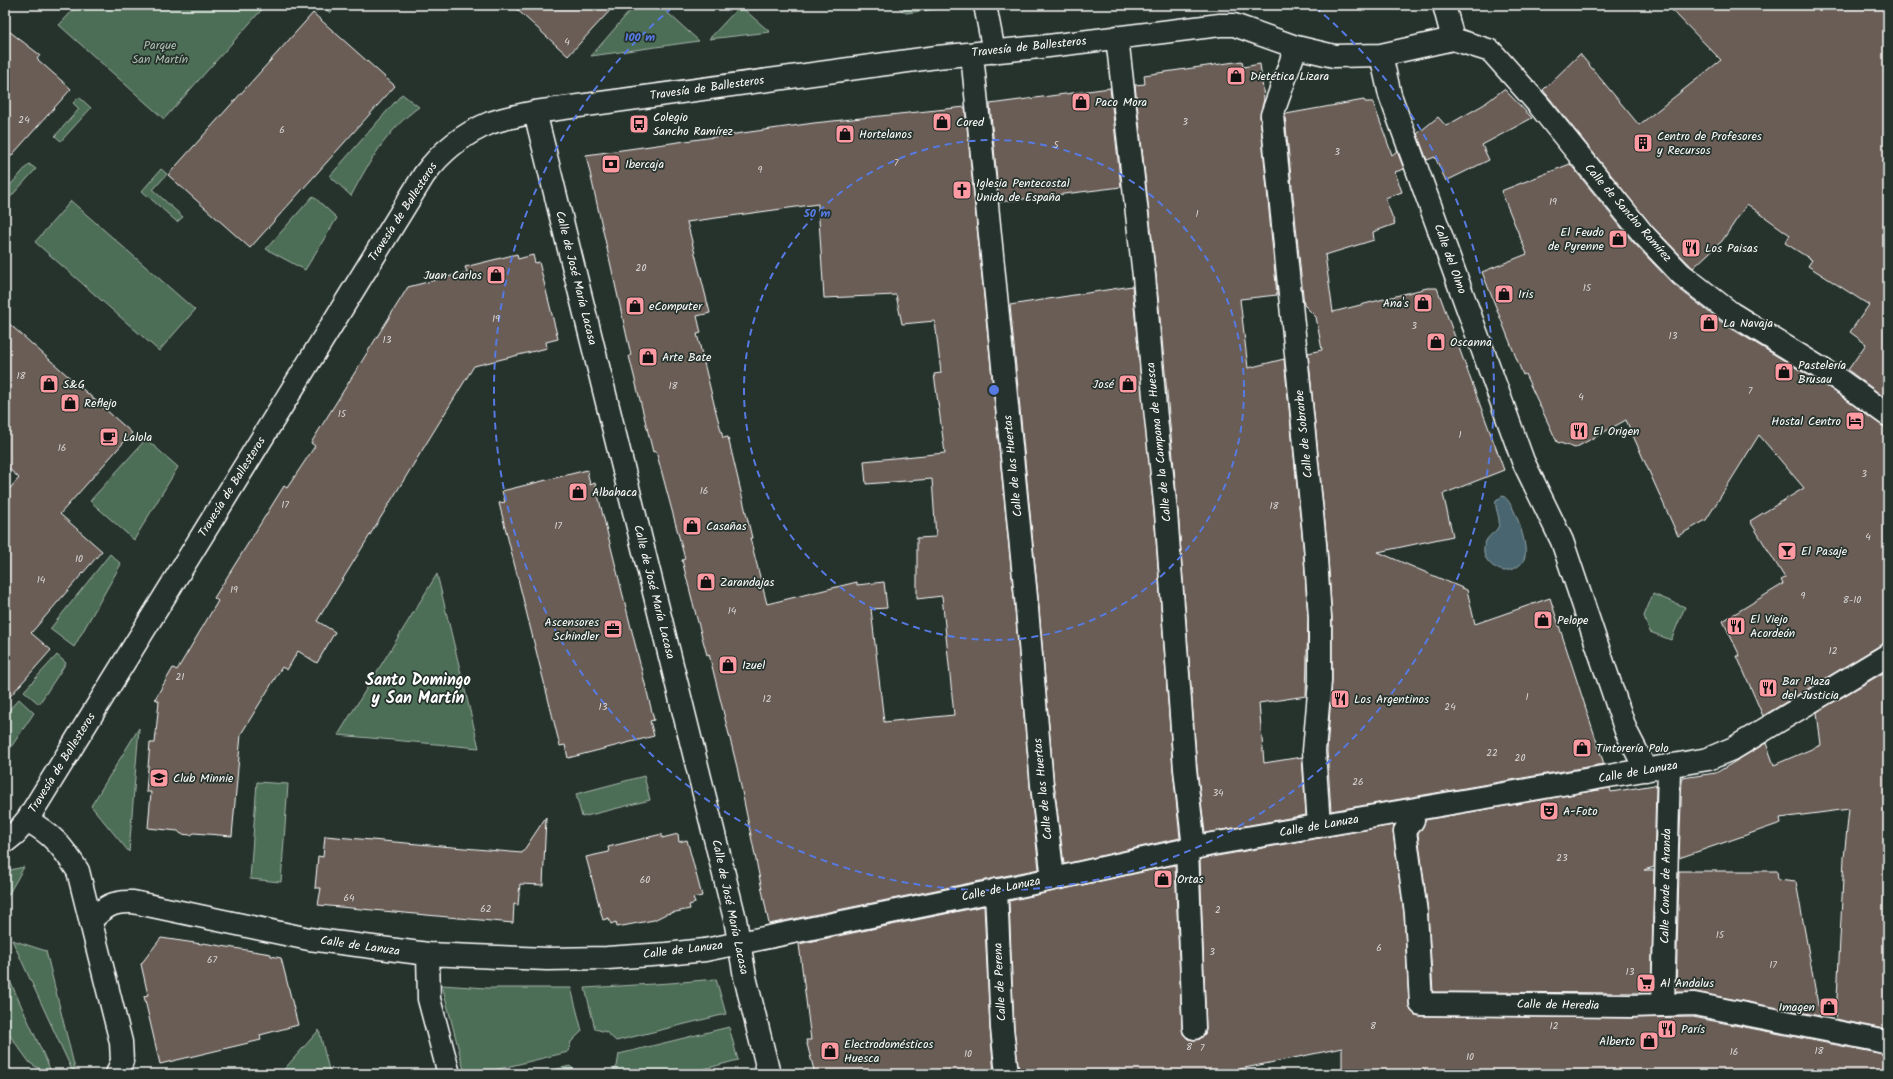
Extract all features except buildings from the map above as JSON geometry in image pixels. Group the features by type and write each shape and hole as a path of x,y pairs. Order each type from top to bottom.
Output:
{"street":[{"path":"985,5 994,52"},
{"path":"1444,5 1453,39"},
{"name":"Travesía de Ballesteros","path":"5,842 15,834 27,820 424,175 435,160 449,147 470,133 490,123 535,112 972,54 1220,25 1234,25 1296,47 1334,56 1381,55 1453,39"},
{"name":"Calle de la Campana de Huesca","path":"1117,37 1144,276 1155,408 1166,512 1190,848 1194,1028"},
{"name":"Calle de Sancho Ramírez","path":"1453,39 1491,51 1538,104 1643,234 1681,274 1731,313 1838,379 1888,415"},
{"name":"Calle de Sobrarbe","path":"1296,47 1272,115 1316,552 1320,618 1320,682 1314,751 1319,826"},
{"name":"Calle de las Huertas","path":"972,54 1026,597 1042,785 1053,879"},
{"name":"Calle del Olmo","path":"1381,55 1390,95 1523,461 1562,541 1626,731 1646,770"},
{"name":"Calle de José María Lacasa","path":"535,112 735,919 745,977 769,1074"},
{"name":"Calle de Lanuza","path":"91,920 103,908 118,901 133,902 309,939 428,954 540,959 607,958 705,950 1053,879 1190,848 1669,767 1708,759 1734,748 1888,655"},
{"name":"Calle Conde de Aranda","path":"1663,1004 1669,767"},
{"name":"Calle de Heredia","path":"1412,810 1413,820 1405,831 1416,913 1421,1004 1630,1006 1694,1004 1865,1037 1888,1043"},
{"path":"27,820 48,832 65,850 78,871 121,1042 122,1061 117,1074"},
{"name":"Calle de Perena","path":"996,890 1002,1028 1007,1074"},
{"path":"428,954 429,999 449,1074"}],"green space":[{"name":"Parque San Martín","path":"78,5 266,5 164,119 59,25"},
{"path":"321,5 337,5 330,13"},
{"path":"635,5 659,5 699,41 591,56"},
{"path":"896,5 949,5 950,7 906,13"},
{"path":"740,6 770,32 709,39"},
{"path":"402,94 419,107 388,136 372,159 351,196 330,176"},
{"path":"79,97 91,108 61,141 55,136 79,109 73,103"},
{"path":"29,164 36,169 5,203 5,191"},
{"path":"161,169 167,174 153,190 183,217 177,222 142,191"},
{"path":"313,196 337,218 305,270 266,249"},
{"path":"71,201 195,310 159,351 35,242"},
{"path":"146,439 178,467 134,540 90,501"},
{"path":"110,554 121,564 74,647 50,629"},
{"path":"437,574 479,748 338,735"},
{"path":"1653,594 1685,607 1671,640 1650,632 1644,616"},
{"path":"57,655 66,663 39,704 24,691"},
{"path":"19,699 34,713 9,750 5,747 5,714"},
{"path":"139,728 129,852 91,806"},
{"path":"644,776 650,800 582,817 576,794"},
{"path":"257,782 288,784 281,882 250,879"},
{"path":"24,867 7,897 5,897 5,871"},
{"path":"12,940 46,951 75,1069 72,1070"},
{"path":"5,970 51,1071 38,1068 30,1063 5,1029"},
{"path":"716,979 726,1014 616,1041 606,1032 595,1029 585,988 670,983"},
{"path":"442,985 487,988 571,988 582,1031 571,1042 568,1052 478,1074 465,1074"},
{"path":"729,1027 738,1060 685,1074 610,1074 617,1066 619,1054"},
{"path":"319,1030 330,1074 280,1074"},
{"path":"570,1066 578,1074 536,1074"}],"water":[{"path":"1503,496 1512,506 1516,514 1525,550 1524,559 1520,565 1511,570 1504,571 1490,564 1484,551 1484,546 1487,539 1498,527 1499,521 1496,500"}],"place":[{"name":"Dietética Lizara","path":"1236,76"},
{"name":"Paco Mora","path":"1081,102"},
{"name":"Cored","path":"942,122"},
{"name":"Colegio Sancho Ramírez","path":"639,124"},
{"name":"Hortelanos","path":"845,134"},
{"name":"Centro de Profesores y Recursos","path":"1643,143"},
{"name":"Ibercaja","path":"611,164"},
{"name":"Iglesia Pentecostal Unida de España","path":"962,190"},
{"name":"El Feudo de Pyrenne","path":"1618,239"},
{"name":"Los Paisas","path":"1691,248"},
{"name":"Juan Carlos","path":"496,275"},
{"name":"Iris","path":"1504,294"},
{"name":"Ana's","path":"1423,303"},
{"name":"eComputer","path":"635,306"},
{"name":"La Navaja","path":"1709,323"},
{"name":"Oscanna","path":"1436,342"},
{"name":"Arte Bate","path":"648,357"},
{"name":"Pastelería Brusau","path":"1784,372"},
{"name":"S&G","path":"49,384"},
{"name":"José","path":"1128,384"},
{"name":"Reflejo","path":"70,403"},
{"name":"Hostal Centro","path":"1855,421"},
{"name":"El Origen","path":"1579,431"},
{"name":"Lalola","path":"109,437"},
{"name":"Albahaca","path":"578,492"},
{"name":"Casañas","path":"692,526"},
{"name":"El Pasaje","path":"1787,551"},
{"name":"Zarandajas","path":"706,582"},
{"name":"Pelope","path":"1543,620"},
{"name":"El Viejo Acordeón","path":"1736,626"},
{"name":"Ascensores Schindler","path":"613,629"},
{"name":"Izuel","path":"728,665"},
{"name":"Bar Plaza del Justicia","path":"1768,688"},
{"name":"Los Argentinos","path":"1340,699"},
{"name":"Tintorería Polo","path":"1582,748"},
{"name":"Club Minnie","path":"159,778"},
{"name":"A-Foto","path":"1549,811"},
{"name":"Ortas","path":"1163,879"},
{"name":"Al Andalus","path":"1646,983"},
{"name":"Imagen","path":"1829,1007"},
{"name":"París","path":"1667,1029"},
{"name":"Alberto","path":"1649,1041"},
{"name":"Electrodomésticos Huesca","path":"830,1051"}],"district":[{"name":"Santo Domingo y San Martín","path":"418,689"}]}
